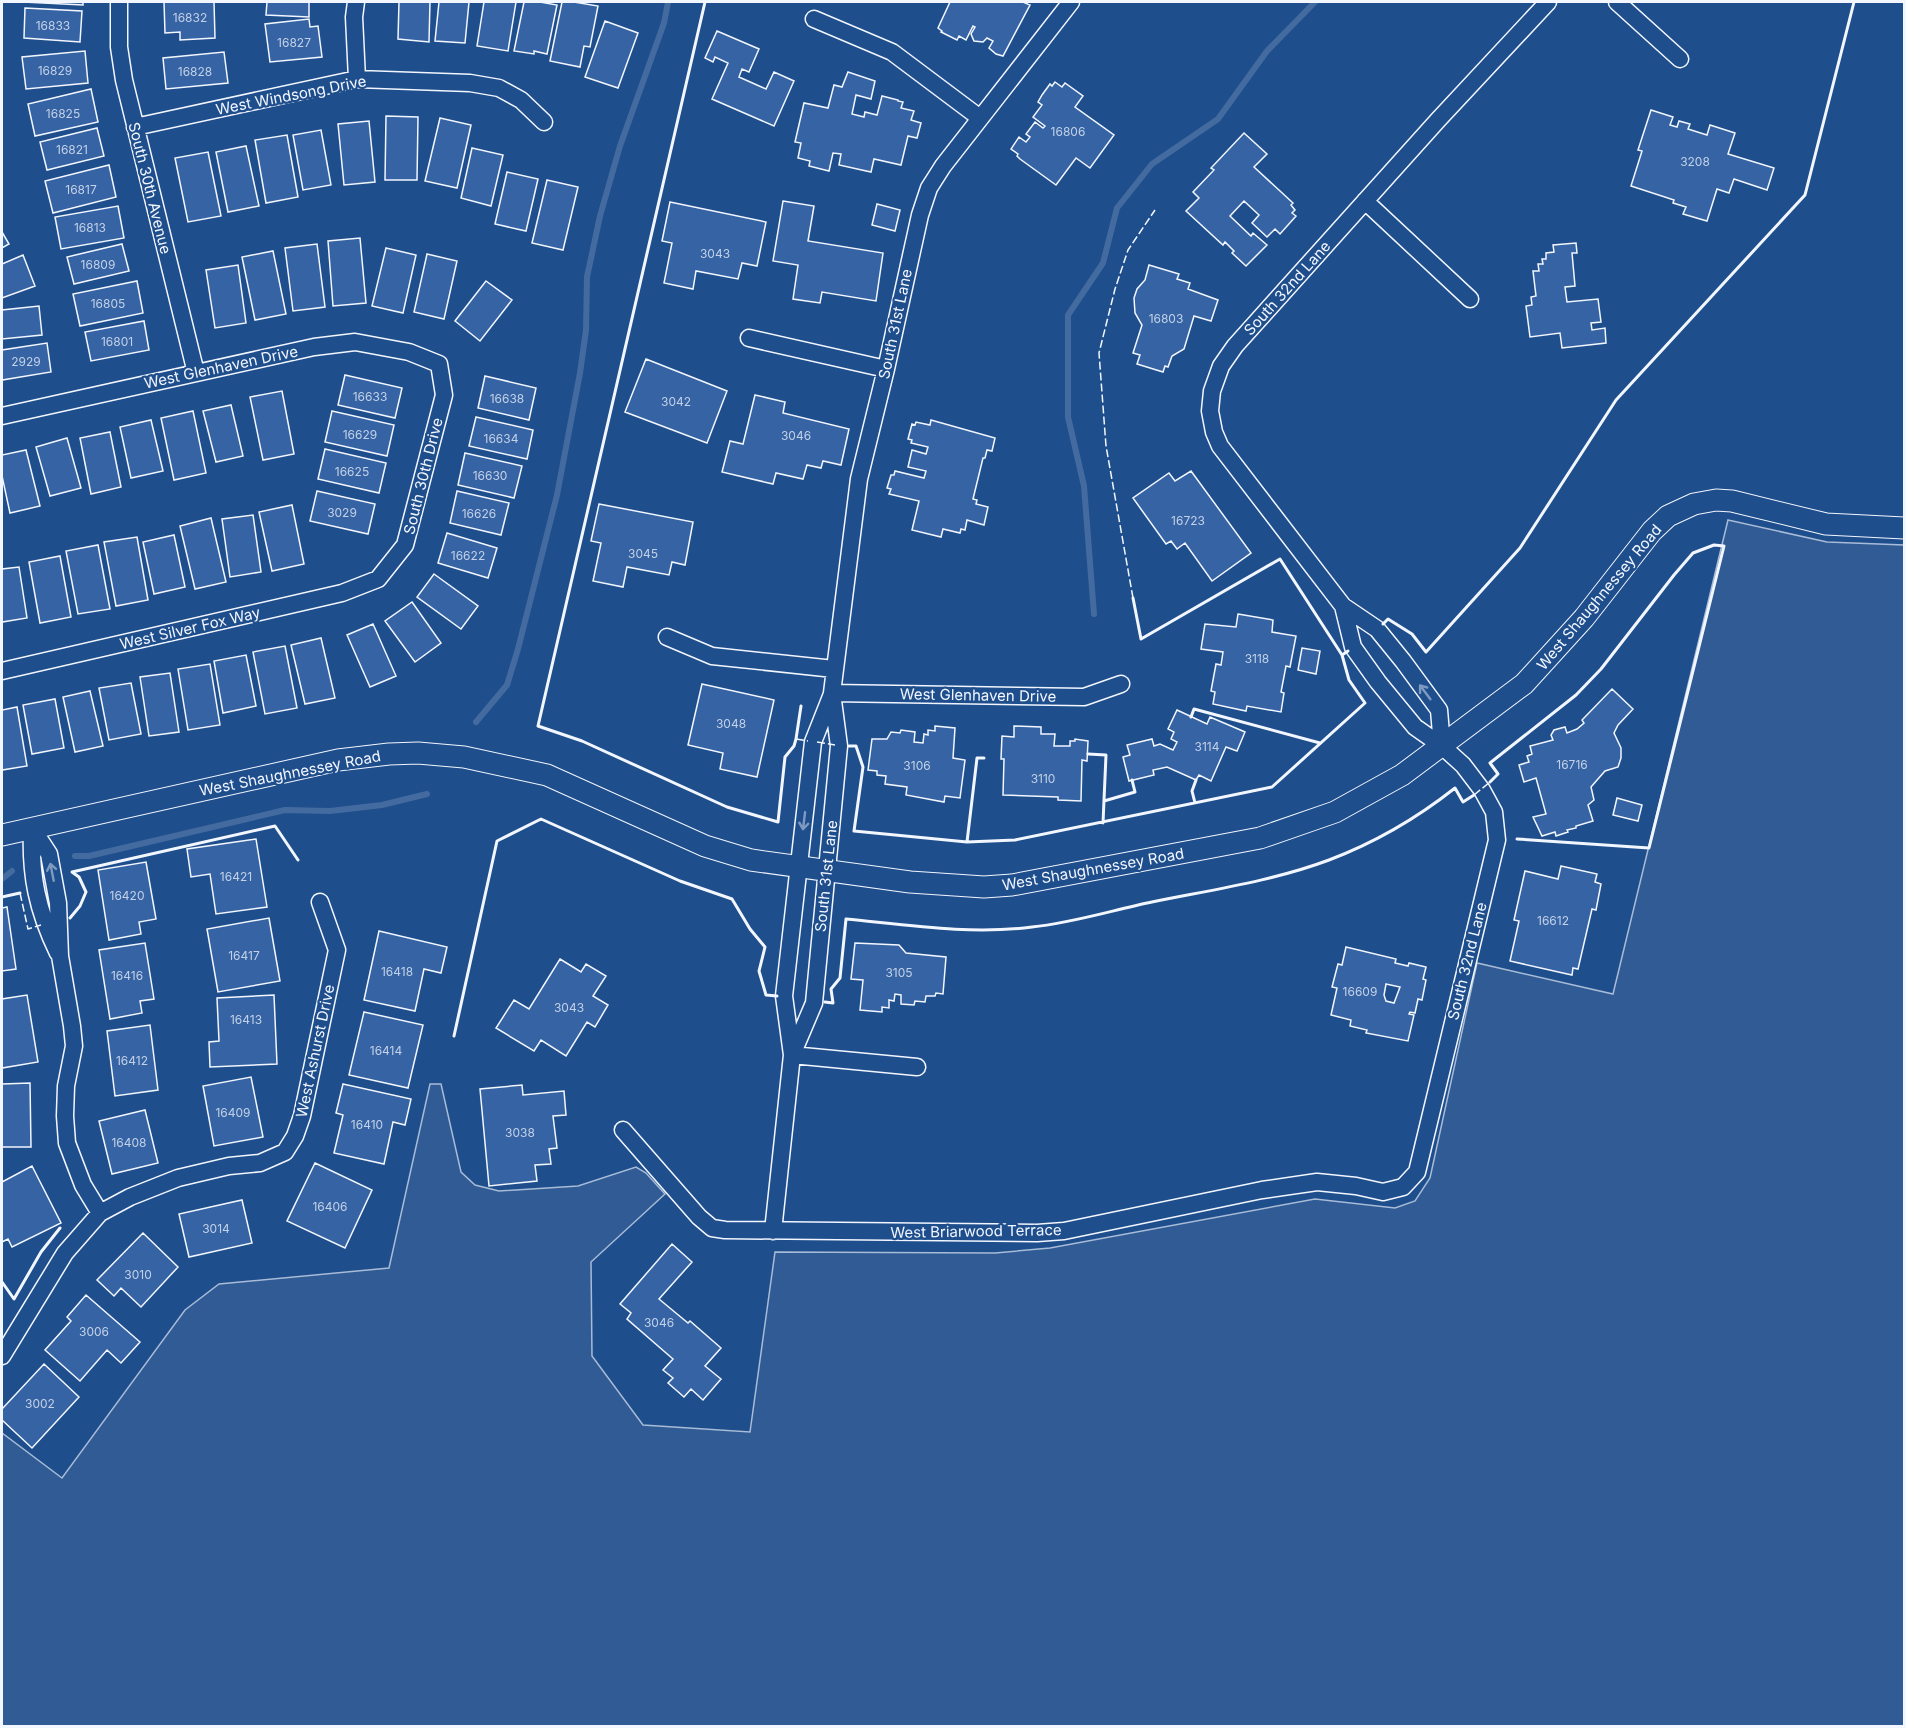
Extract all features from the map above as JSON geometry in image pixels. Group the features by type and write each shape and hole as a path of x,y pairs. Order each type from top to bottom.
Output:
{"street":[{"name":"South 30th Avenue","path":"119,2 119,47 124,80 196,373"},
{"path":"356,2 354,17 357,79"},
{"name":"South 31st Lane","path":"792,1055 814,1003 839,746 832,693 834,669 858,478 886,369 920,214 929,188 943,166 1071,2"},
{"name":"South 32nd Lane","path":"1442,746 1439,710 1377,629 1343,606 1229,460 1214,432 1210,411 1212,392 1221,366 1235,346 1548,2"},
{"path":"1617,2 1680,59"},
{"path":"814,19 892,52 980,118"},
{"name":"West Windsong Drive","path":"135,127 357,79 470,83 500,88 521,100 544,122"},
{"path":"1365,201 1470,298"},
{"path":"749,338 886,369"},
{"name":"West Glenhaven Drive","path":"2,416 314,347 355,342 409,352 439,364"},
{"name":"South 30th Drive","path":"378,579 405,545 444,395 439,364"},
{"name":"West Shaughnessey Road","path":"2,835 338,760 389,754 442,754 516,766 547,775 705,846 751,860 799,868 950,885 984,887 1012,885 1260,838 1335,812 1402,775 1524,684 1584,618 1652,531 1668,516 1694,504 1716,500 1732,501 1826,524 1905,528"},
{"name":"West Silver Fox Way","path":"2,671 342,593 378,579"},
{"name":"South 32nd Lane","path":"1343,606 1353,647 1414,727 1442,746 1462,765 1482,790 1494,812 1497,840 1417,1172 1403,1187"},
{"path":"667,637 712,656 834,669"},
{"name":"West Glenhaven Drive","path":"832,693 1084,697 1121,684"},
{"name":"South 31st Lane","path":"772,1231 792,1055 784,996 813,742 832,693"},
{"path":"808,787 835,790"},
{"path":"32,828 30,859 39,906 44,924 60,956 72,1026 74,1046 66,1086 67,1143 83,1185 100,1213"},
{"name":"West Ashurst Drive","path":"2,1356 65,1253 100,1213 130,1197 178,1178 229,1166 260,1163 285,1152 295,1137 302,1116 337,950 320,902"},
{"path":"789,958 818,962"},
{"path":"792,1055 917,1067"},
{"name":"West Briarwood Terrace","path":"623,1130 699,1217 712,1228 725,1230 1037,1233 1064,1231 1263,1190 1317,1182 1356,1186 1383,1192 1403,1187"}],"shaded area":[{"path":"1728,520 1827,542 1904,545 1904,1726 2,1726 2,1433 62,1478 185,1310 219,1284 389,1268 430,1084 441,1084 461,1172 475,1185 499,1191 578,1186 636,1167 646,1173 665,1194 591,1262 592,1356 643,1425 750,1432 775,1252 995,1253 1050,1248 1315,1199 1395,1208 1415,1201 1430,1178 1477,963 1613,994"}],"building":[{"path":"23,2 83,2 83,5"},
{"path":"164,2 214,2 215,38 180,40 180,32 165,33"},
{"path":"267,2 309,2 309,17 266,15"},
{"path":"399,2 430,2 429,42 398,39"},
{"path":"439,2 469,2 465,43 435,41"},
{"path":"484,2 516,2 508,51 477,46"},
{"path":"524,2 557,5 547,54 534,51 534,54 514,51"},
{"path":"562,2 598,6 590,47 584,46 580,67 550,61"},
{"path":"950,2 1023,2 1030,5 1003,56 989,48 993,41 987,38 983,42 974,41 971,34 975,27 973,26 966,40 959,36 957,40 941,32 938,28"},
{"path":"25,8 82,11 80,42 24,38"},
{"path":"309,19 310,27 318,26 322,57 270,62 265,24"},
{"path":"605,21 638,33 618,88 585,77"},
{"path":"717,31 759,49 749,72 742,69 739,77 766,89 774,72 794,81 774,126 712,99 728,63 715,57 713,62 705,58"},
{"path":"85,51 88,83 26,89 22,57"},
{"path":"224,52 228,83 166,89 163,58"},
{"path":"848,72 875,81 871,99 856,95 852,114 864,117 865,112 877,115 882,96 903,102 901,108 914,111 911,120 921,123 917,138 908,136 901,165 874,159 871,172 839,165 841,154 833,153 829,171 809,166 810,161 798,158 801,143 795,142 804,103 828,108 834,85 842,87"},
{"path":"1055,82 1062,87 1065,83 1083,96 1075,107 1114,135 1090,168 1076,158 1056,185 1020,159 1018,154 1011,149 1019,137 1026,142 1030,137 1026,134 1035,122 1043,128 1045,126 1033,117 1042,105 1038,102 1042,95 1050,84 1052,86"},
{"path":"91,89 98,122 35,136 28,104"},
{"path":"1651,110 1673,117 1670,125 1677,127 1679,121 1690,124 1688,129 1707,135 1710,125 1735,133 1728,154 1774,168 1767,190 1734,179 1729,193 1717,189 1707,221 1683,214 1686,207 1673,203 1674,200 1631,186 1642,151 1638,150"},
{"path":"386,116 418,117 417,180 385,180"},
{"path":"440,118 471,125 457,188 425,181"},
{"path":"369,121 375,182 344,185 338,124"},
{"path":"97,128 104,156 47,170 40,142"},
{"path":"321,130 331,185 303,190 293,135"},
{"path":"1244,133 1267,154 1254,167 1293,203 1291,205 1295,210 1292,213 1296,216 1280,234 1275,229 1267,237 1252,223 1259,215 1244,201 1230,216 1251,236 1253,233 1267,245 1246,266 1232,253 1234,251 1225,242 1223,245 1186,211 1199,198 1193,192 1214,170 1211,168"},
{"path":"287,135 298,197 266,203 255,140"},
{"path":"246,146 259,206 228,212 216,152"},
{"path":"472,148 503,155 491,206 461,198"},
{"path":"208,152 221,216 188,222 175,158"},
{"path":"109,165 116,197 53,213 45,181"},
{"path":"507,172 538,179 526,231 495,224"},
{"path":"547,180 578,187 563,250 532,243"},
{"path":"783,201 814,206 808,241 883,253 876,301 822,292 820,303 793,299 798,265 773,261"},
{"path":"670,202 766,222 757,266 742,263 738,279 696,271 693,289 664,283 672,243 662,241"},
{"path":"877,204 900,210 895,231 872,225"},
{"path":"118,206 124,238 61,249 55,217"},
{"path":"2,232 9,244 2,248"},
{"path":"360,238 366,303 333,306 328,241"},
{"path":"1576,243 1577,253 1572,253 1575,286 1565,287 1567,302 1598,299 1601,322 1591,323 1592,330 1605,328 1606,343 1562,348 1560,333 1530,337 1526,306 1532,305 1531,297 1536,296 1533,271 1539,271 1538,264 1543,264 1542,259 1546,259 1546,253 1554,252 1553,245"},
{"path":"122,244 129,271 74,284 67,257"},
{"path":"317,244 325,307 293,311 285,248"},
{"path":"386,248 416,255 403,313 372,306"},
{"path":"273,251 286,314 255,320 242,257"},
{"path":"427,254 457,261 444,319 414,312"},
{"path":"23,255 35,286 2,298 2,264"},
{"path":"238,265 246,323 215,328 206,270"},
{"path":"1149,265 1179,274 1177,279 1190,283 1188,289 1218,300 1211,321 1194,316 1184,349 1172,356 1168,367 1165,366 1163,372 1137,364 1140,355 1133,353 1142,325 1135,313 1134,298 1137,289 1145,280"},
{"path":"137,281 143,313 80,326 73,294"},
{"path":"486,281 512,300 480,341 455,321"},
{"path":"39,306 42,335 2,339 2,310"},
{"path":"144,321 149,350 91,361 85,332"},
{"path":"47,343 51,372 2,380 2,350"},
{"path":"646,359 727,391 707,443 625,412"},
{"path":"345,375 402,388 395,418 338,405"},
{"path":"485,376 536,388 529,420 478,408"},
{"path":"282,391 294,454 263,460 250,397"},
{"path":"755,395 785,402 783,413 849,429 841,465 823,461 821,468 807,465 803,479 776,473 773,484 722,472 730,441 743,444"},
{"path":"231,405 243,456 216,462 203,411"},
{"path":"193,411 206,473 174,480 161,418"},
{"path":"332,411 394,425 387,456 325,442"},
{"path":"476,417 533,430 527,459 469,446"},
{"path":"151,420 163,471 131,478 120,427"},
{"path":"931,420 995,438 992,451 987,450 983,458 973,499 977,500 976,504 988,507 984,525 967,520 965,530 961,529 960,533 943,529 941,537 912,530 919,501 889,494 891,489 887,488 891,475 894,475 895,471 924,478 926,471 908,467 912,450 926,454 928,447 911,443 912,440 908,439 912,424 915,425 916,422 930,425"},
{"path":"110,432 121,487 91,494 80,438"},
{"path":"67,438 81,488 50,496 36,447"},
{"path":"325,449 386,463 379,493 318,479"},
{"path":"26,450 40,506 10,513 2,476 2,455"},
{"path":"465,453 522,466 514,498 458,485"},
{"path":"1191,471 1251,553 1212,581 1185,543 1177,549 1171,541 1166,544 1133,498 1169,473 1175,481"},
{"path":"317,491 375,504 368,534 310,521"},
{"path":"457,491 509,503 501,535 450,523"},
{"path":"599,504 693,522 685,565 672,562 669,575 627,567 623,587 593,581 601,543 591,541"},
{"path":"292,505 304,564 272,571 259,512"},
{"path":"253,515 261,572 230,577 222,519"},
{"path":"211,518 226,582 195,589 180,526"},
{"path":"447,533 497,548 488,578 438,563"},
{"path":"174,535 185,587 154,594 143,542"},
{"path":"137,537 148,600 116,606 104,542"},
{"path":"98,545 110,609 78,614 66,551"},
{"path":"60,556 71,617 40,623 29,562"},
{"path":"19,567 27,618 2,622 2,569"},
{"path":"434,574 478,606 461,629 417,597"},
{"path":"412,602 441,643 415,662 385,621"},
{"path":"1238,614 1273,620 1272,632 1296,636 1290,667 1286,666 1281,692 1284,693 1281,712 1247,706 1246,711 1213,704 1215,692 1211,691 1216,664 1221,665 1223,652 1201,649 1205,624 1236,627"},
{"path":"373,624 396,676 370,687 347,635"},
{"path":"321,638 335,698 305,704 291,645"},
{"path":"285,646 297,708 265,714 253,652"},
{"path":"1302,648 1320,651 1316,674 1298,670"},
{"path":"246,655 256,706 223,713 214,661"},
{"path":"210,664 220,725 188,730 178,669"},
{"path":"170,673 179,732 149,736 140,677"},
{"path":"131,683 141,734 109,740 99,688"},
{"path":"702,684 774,700 757,777 720,769 723,753 688,745"},
{"path":"1612,689 1633,709 1618,725 1614,733 1621,748 1618,767 1605,771 1591,787 1594,800 1588,805 1593,821 1556,836 1555,832 1542,836 1533,817 1546,814 1536,778 1524,782 1519,765 1529,762 1527,756 1532,754 1530,746 1553,740 1551,735 1554,730 1565,727 1567,733 1577,729 1584,723 1582,720"},
{"path":"90,691 103,746 75,752 63,697"},
{"path":"55,699 64,748 32,754 23,705"},
{"path":"17,707 27,766 2,770 2,710"},
{"path":"1177,710 1207,724 1210,717 1245,732 1237,751 1226,747 1211,781 1199,775 1196,780 1167,767 1153,770 1154,775 1129,781 1123,757 1130,755 1127,745 1152,739 1154,746 1160,744 1173,750 1177,742 1171,739 1174,732 1168,729"},
{"path":"935,726 955,728 953,758 965,760 960,798 945,796 944,802 906,795 907,787 885,784 886,776 877,775 877,771 868,770 872,739 887,739 891,732 900,733 901,730 915,732 914,742 923,743 924,734 928,735 928,730 935,731"},
{"path":"1014,726 1041,727 1041,734 1055,734 1054,746 1070,746 1070,741 1075,741 1075,739 1088,741 1087,761 1082,760 1081,801 1058,800 1058,797 1003,795 1002,736 1014,737"},
{"path":"1617,798 1642,805 1638,821 1613,815"},
{"path":"256,839 267,907 216,914 210,874 191,877 187,849"},
{"path":"146,862 156,919 139,922 141,934 109,940 98,870"},
{"path":"1561,866 1597,874 1595,882 1601,884 1596,910 1592,909 1578,969 1573,968 1572,975 1510,961 1519,921 1514,920 1525,871 1558,879"},
{"path":"7,907 16,969 2,971 2,908"},
{"path":"269,918 280,981 218,992 207,929"},
{"path":"379,931 447,947 441,973 424,969 415,1011 364,1000"},
{"path":"145,943 154,999 140,1001 142,1013 110,1019 99,950"},
{"path":"855,943 899,945 906,953 946,957 943,994 936,993 935,996 926,996 925,1002 915,1001 914,1005 901,1004 901,995 895,994 894,1001 889,1000 889,1008 882,1007 882,1012 860,1010 863,980 851,979"},
{"path":"1346,947 1396,959 1395,963 1426,967 1422,1000 1418,999 1415,1013 1410,1012 1409,1014 1414,1015 1408,1041 1366,1033 1367,1030 1350,1026 1351,1020 1331,1015 1337,988 1332,987 1338,964 1342,965","holes":["1386,984 1400,987 1394,1003 1386,1001 1384,995"]},
{"path":"560,959 581,972 586,964 606,976 593,996 608,1005 595,1027 587,1022 566,1056 541,1040 534,1051 496,1028 514,1000 529,1009"},
{"path":"27,995 38,1062 2,1068 2,999"},
{"path":"274,995 277,1064 210,1067 209,1042 219,1041 217,998"},
{"path":"364,1012 423,1025 408,1088 349,1075"},
{"path":"150,1025 158,1090 115,1096 107,1031"},
{"path":"251,1077 263,1137 214,1146 203,1086"},
{"path":"30,1083 31,1147 2,1147 2,1084"},
{"path":"343,1084 411,1099 405,1125 393,1122 384,1164 334,1153 343,1115 336,1113"},
{"path":"522,1085 523,1095 564,1091 566,1115 553,1116 557,1148 549,1149 551,1164 535,1165 537,1181 489,1186 480,1089"},
{"path":"145,1110 158,1163 112,1174 99,1121"},
{"path":"315,1163 372,1190 345,1248 287,1221"},
{"path":"32,1166 61,1223 12,1247 8,1239 2,1242 2,1182"},
{"path":"242,1200 252,1243 189,1257 179,1214"},
{"path":"143,1233 178,1267 141,1307 121,1288 114,1296 97,1280"},
{"path":"672,1244 692,1262 659,1299 688,1323 690,1321 721,1348 705,1366 721,1379 703,1400 691,1389 684,1397 668,1383 673,1378 663,1370 673,1359 627,1319 631,1313 620,1304"},
{"path":"86,1295 140,1342 121,1363 107,1350 80,1381 45,1350 71,1321 67,1317"},
{"path":"44,1364 79,1397 32,1448 2,1420 2,1409"}],"waterway":[{"path":"476,722 507,685 518,649 557,495 580,373 586,330 587,277 600,216 620,146 664,23 668,2"},
{"path":"1094,614 1084,486 1068,417 1068,315 1103,263 1117,208 1152,164 1218,119 1267,51 1315,2"},
{"path":"75,856 89,856 285,810 330,811 382,805 427,794"},
{"path":"2,879 12,871"}],"fence":[{"path":"1133,598 1106,446 1099,353 1115,289 1128,250 1155,210"},
{"path":"796,739 808,741"},
{"path":"817,742 835,745"},
{"path":"1474,795 1490,782"},
{"path":"20,893 28,929 41,925"}],"wall":[{"path":"705,2 538,726 582,741 727,807 778,822 785,757 794,746 801,706"},
{"path":"1383,624 1388,619 1412,634 1426,652 1520,548 1616,400 1805,195 1854,2"},
{"path":"1490,782 1498,774 1490,763 1576,695 1601,669 1693,553 1714,545 1724,546 1649,848 1517,839"},
{"path":"1133,598 1141,639 1280,559 1342,655"},
{"path":"849,746 856,746 863,767 854,831 967,842 1015,840 1272,787 1365,703 1349,680 1342,655 1348,651"},
{"path":"1191,717 1194,709 1320,743"},
{"path":"1088,754 1106,755 1103,823"},
{"path":"967,842 977,758 984,758"},
{"path":"1104,801 1135,792 1132,780"},
{"path":"1195,803 1192,791 1196,780"},
{"path":"825,1002 833,1003 831,989 840,978 846,919 962,930 1009,929 1062,923 1286,874 1329,860 1379,838 1426,810 1455,788 1463,802 1474,795"},
{"path":"454,1036 497,841 541,819 680,881 732,899 750,929 765,947 759,971 766,995 777,996"},
{"path":"70,918 80,906 86,892 79,877 72,872 275,826 298,860"},
{"path":"2,897 20,893"},
{"path":"2,1282 14,1299 41,1252 60,1228"}]}
